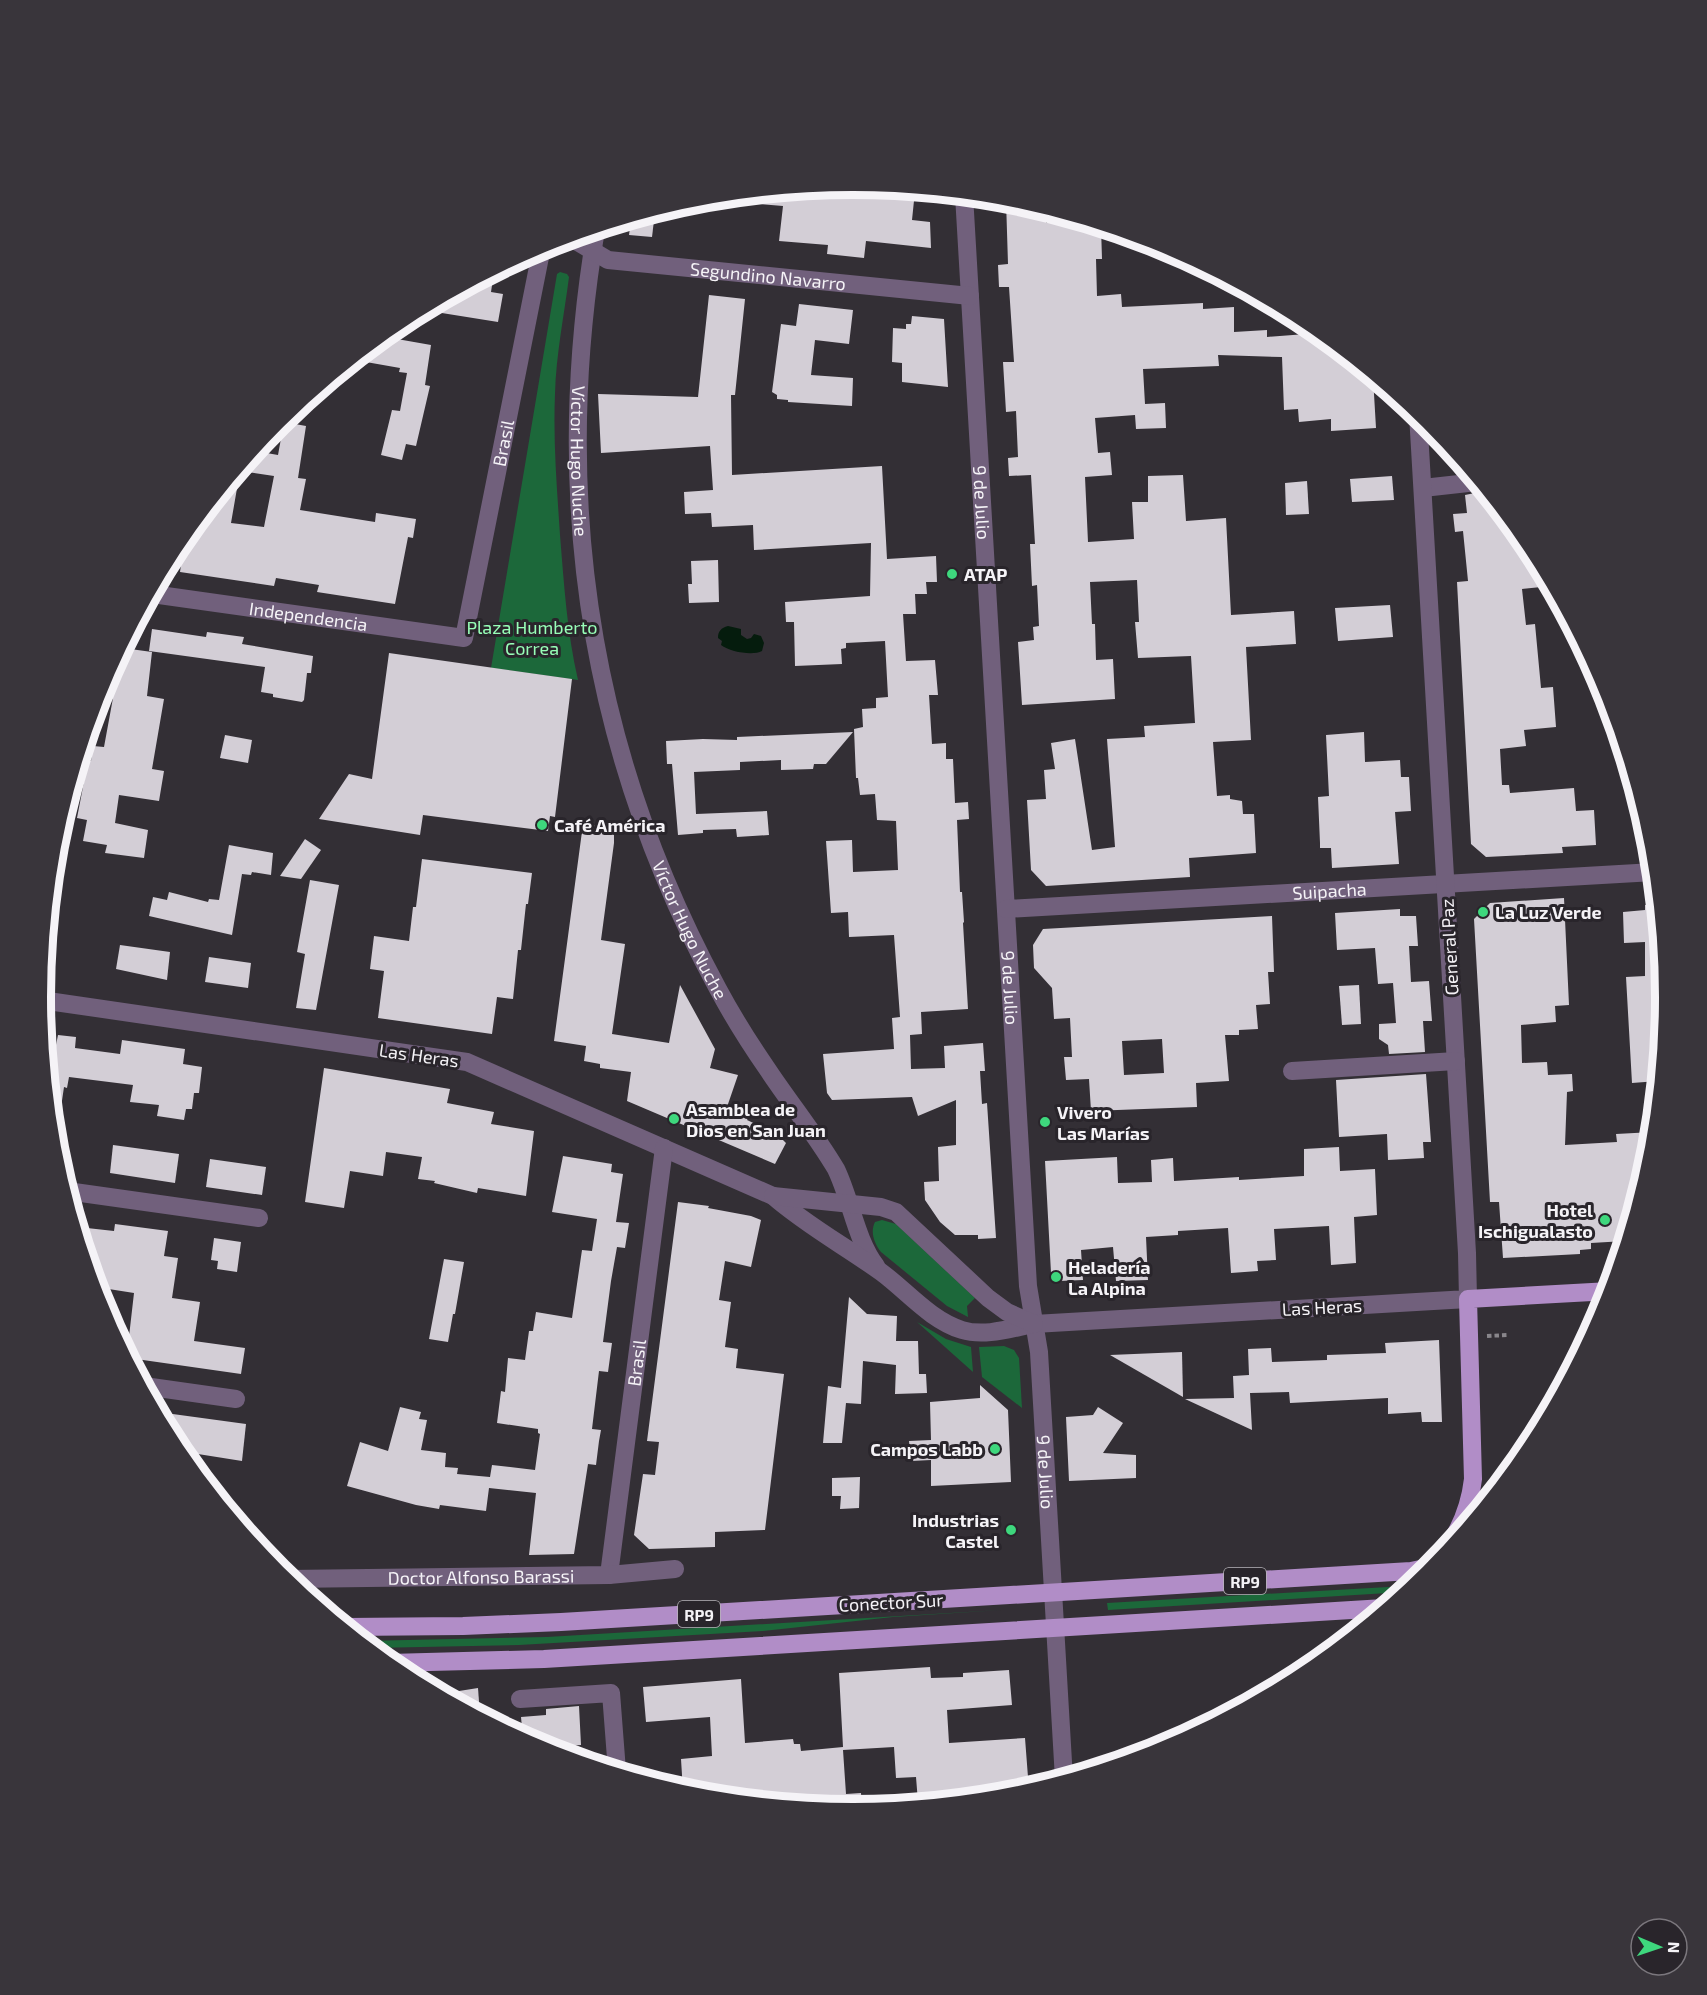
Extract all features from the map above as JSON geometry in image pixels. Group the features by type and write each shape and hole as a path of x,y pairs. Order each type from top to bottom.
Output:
{"main road":[{"name":"Las Heras","path":"1468,1299 1600,1292"},
{"name":"General Paz","path":"1461,1522 1472,1491 1473,1479 1468,1299"},
{"name":"General Paz","path":"1473,1479 1479,1499"},
{"name":"Conector Sur","path":"356,1627 471,1626 561,1622 1416,1570"},
{"name":"Conector Sur","path":"405,1663 536,1659 1374,1609"}],"street":[{"name":"9 de Julio","path":"964,203 1028,1286 1039,1352 1064,1772"},
{"name":"Víctor Hugo Nuche","path":"595,238 582,323 579,369 578,507 588,599 604,690 615,734 635,800 659,865 697,949 766,1069 836,1169 865,1248 881,1272"},
{"name":"Segundino Navarro","path":"580,244 608,260 970,296"},
{"name":"Brasil","path":"464,638 540,259"},
{"name":"General Paz","path":"1419,428 1468,1299"},
{"path":"1423,488 1469,483"},
{"name":"Independencia","path":"160,595 464,638"},
{"name":"Suipacha","path":"1006,909 1646,872"},
{"name":"Las Heras","path":"51,1001 467,1062 772,1196 796,1216 881,1272 936,1317 969,1332 996,1331 1034,1324 1468,1299"},
{"path":"1292,1071 1456,1061"},
{"name":"Brasil","path":"609,1575 664,1148"},
{"path":"75,1192 260,1218"},
{"name":"Las Heras","path":"772,1196 881,1207 896,1212 988,1298 1007,1312 1034,1324"},
{"path":"153,1387 236,1399"},
{"name":"Doctor Alfonso Barassi","path":"301,1579 609,1575 675,1569"},
{"path":"520,1699 611,1693 616,1764"}],"green space":[{"name":"Plaza Humberto Correa","path":"560,272 569,277 556,379 556,465 566,608 578,680 491,668 557,274"},
{"path":"882,1220 896,1224 975,1298 967,1306 968,1317 947,1306 881,1252 875,1241 873,1230 875,1222"},
{"path":"917,1322 946,1339 971,1347 973,1372"},
{"path":"1004,1346 1014,1350 1019,1358 1022,1408 982,1377 979,1347"},
{"path":"1398,1586 1392,1593 1108,1610 1107,1603"},
{"path":"1001,1610 893,1617 763,1631 519,1645 384,1648 374,1641 547,1637"}],"shaded area":[{"path":"728,626 741,629 741,635 747,639 754,634 761,636 764,643 762,651 742,652 730,650 721,645 722,641 718,638 719,633"}],"building":[{"path":"843,195 874,199 874,196 914,198 912,220 930,222 931,248 866,241 864,258 827,254 828,245 779,241 783,206 749,203 801,197"},
{"path":"1006,209 1046,218 1046,223 1063,223 1101,235 1102,259 1096,259 1097,296 1121,294 1122,307 1203,303 1203,309 1234,307 1234,332 1267,330 1267,337 1305,334 1374,386 1376,428 1331,431 1331,419 1299,422 1298,409 1284,410 1282,357 1218,355 1219,366 1143,369 1145,404 1165,403 1166,428 1136,429 1135,415 1095,418 1098,453 1110,452 1112,475 1085,477 1088,542 1134,539 1132,502 1148,502 1148,476 1183,475 1186,521 1226,518 1231,615 1294,611 1296,644 1246,647 1251,740 1213,742 1217,796 1230,795 1230,799 1242,801 1243,814 1254,814 1256,853 1189,858 1190,877 1046,886 1031,870 1027,800 1046,799 1044,770 1055,769 1051,743 1075,739 1092,850 1115,847 1107,739 1145,737 1144,726 1195,723 1191,656 1138,658 1135,622 1139,622 1137,580 1090,582 1096,660 1113,659 1115,699 1022,705 1018,642 1034,640 1033,627 1039,626 1037,585 1032,586 1030,544 1035,544 1031,475 1009,476 1008,458 1018,457 1016,411 1006,412 1003,362 1014,362 1009,287 999,287 998,265 1008,264"},
{"path":"654,220 652,237 629,235 630,227"},
{"path":"493,281 491,292 503,294 498,322 437,312"},
{"path":"709,295 745,299 735,395 731,395 732,475 882,466 887,559 936,556 937,582 926,582 927,594 915,594 916,614 903,614 906,661 935,660 938,695 929,695 932,744 946,743 946,759 953,759 955,803 968,802 969,819 957,820 968,1009 921,1012 922,1034 910,1035 911,1069 945,1068 944,1046 983,1043 985,1071 980,1071 982,1104 987,1103 996,1238 978,1239 978,1235 955,1235 940,1222 925,1200 924,1182 939,1181 938,1147 956,1145 956,1100 918,1116 912,1097 832,1100 827,1093 823,1054 894,1049 892,1018 900,1017 894,935 849,937 848,912 831,913 826,841 852,840 853,872 898,870 896,821 877,820 875,794 860,795 858,778 856,778 854,729 863,727 862,709 876,708 876,698 888,697 885,641 846,643 846,648 841,649 842,664 795,666 794,622 786,622 785,602 870,596 871,543 754,550 753,525 712,527 711,513 685,514 684,492 713,490 710,446 601,453 598,394 698,397"},
{"path":"799,304 853,310 849,344 815,340 811,375 853,378 852,406 788,402 788,400 777,399 777,395 772,392 781,324 796,326"},
{"path":"912,316 944,319 948,387 902,382 902,363 892,362 893,328 906,329 906,324 911,324"},
{"path":"397,338 431,345 425,385 430,386 416,446 406,444 402,460 381,455 392,410 400,411 407,373 399,372 400,368 366,362"},
{"path":"293,424 306,426 298,478 306,479 300,510 375,522 376,513 416,519 413,538 408,537 395,604 317,592 319,585 276,578 274,586 180,572 181,565 178,564 186,552 238,483 231,523 264,527 274,476 247,472 265,453 278,455 282,435 286,430"},
{"path":"1392,476 1394,500 1352,502 1350,479"},
{"path":"1307,481 1309,514 1286,515 1285,483"},
{"path":"1477,493 1521,552 1542,587 1522,589 1526,625 1535,624 1541,688 1553,687 1556,727 1524,730 1526,746 1500,749 1502,785 1509,785 1510,793 1574,788 1576,811 1594,810 1596,845 1562,847 1563,853 1486,857 1471,844 1457,582 1468,581 1463,531 1455,532 1453,514 1467,513 1465,495"},
{"path":"718,560 719,602 689,603 688,584 692,584 691,561"},
{"path":"1390,605 1393,637 1338,641 1335,608"},
{"path":"152,629 206,637 207,632 244,637 242,644 313,656 311,673 307,673 304,700 302,702 273,697 273,694 261,692 265,667 149,651"},
{"path":"131,649 152,652 147,696 164,699 152,769 164,771 159,801 119,795 115,823 148,830 144,858 105,853 107,845 83,841 87,820 77,818 93,746 104,747 113,698 110,698"},
{"path":"389,653 572,679 555,817 550,816 548,831 423,815 420,835 319,819 349,774 372,779"},
{"path":"853,732 826,764 814,764 813,769 781,770 781,760 740,762 740,770 694,772 696,814 767,811 769,835 737,837 736,829 703,830 703,833 678,835 672,764 667,764 666,741 737,740 737,737"},
{"path":"1364,732 1365,762 1400,760 1401,777 1409,777 1411,811 1395,812 1399,864 1332,868 1331,848 1320,848 1318,797 1329,796 1326,735"},
{"path":"225,735 252,740 248,763 220,758"},
{"path":"583,824 614,828 601,940 625,944 612,1034 669,1043 680,985 715,1049 710,1068 738,1075 727,1107 741,1112 740,1114 748,1118 747,1120 777,1134 786,1143 775,1164 627,1101 631,1072 600,1068 600,1064 584,1061 586,1046 554,1041"},
{"path":"305,839 321,850 301,879 280,876"},
{"path":"229,845 273,853 271,875 252,872 251,875 242,874 232,935 149,916 153,897 167,900 169,892 208,902 209,899 219,900"},
{"path":"422,859 532,873 521,950 518,950 513,999 497,997 492,1034 378,1018 384,971 370,969 374,936 409,941"},
{"path":"310,880 339,885 316,1010 296,1008 305,954 297,952"},
{"path":"1564,898 1569,1005 1555,1006 1556,1022 1521,1025 1522,1063 1547,1062 1548,1075 1572,1074 1573,1091 1567,1092 1565,1145 1617,1142 1616,1134 1644,1132 1629,1205 1617,1241 1591,1243 1591,1249 1580,1250 1580,1254 1503,1258 1499,1202 1490,1202 1474,919 1490,903"},
{"path":"1645,905 1650,905 1654,945 1656,998 1654,1050 1651,1082 1632,1083 1626,977 1645,976 1645,942 1624,943 1623,912 1645,910"},
{"path":"1400,909 1400,916 1416,916 1418,946 1409,946 1411,982 1429,981 1432,1021 1423,1021 1425,1052 1389,1054 1388,1045 1379,1039 1379,1024 1396,1023 1393,983 1378,984 1375,948 1337,950 1335,913"},
{"path":"1272,916 1274,972 1268,972 1270,1004 1256,1005 1258,1029 1239,1030 1239,1035 1225,1035 1229,1081 1196,1083 1197,1107 1091,1111 1089,1079 1066,1080 1064,1057 1072,1057 1070,1018 1054,1019 1052,988 1034,968 1033,945 1043,929","holes":["1162,1039 1164,1073 1124,1075 1122,1041"]},
{"path":"120,945 170,952 167,980 116,969"},
{"path":"209,957 251,963 248,988 205,982"},
{"path":"1359,985 1361,1024 1342,1025 1339,986"},
{"path":"58,1035 76,1037 75,1048 120,1054 122,1040 185,1049 183,1064 202,1067 199,1093 194,1093 192,1109 186,1109 184,1120 157,1116 159,1105 130,1102 133,1085 69,1077 67,1088 64,1087 60,1115 53,1050 53,1044 56,1045"},
{"path":"324,1068 450,1089 447,1103 494,1112 491,1124 534,1131 526,1196 478,1188 477,1193 434,1183 435,1181 418,1179 422,1157 386,1152 383,1176 350,1171 344,1208 305,1202"},
{"path":"1426,1074 1431,1142 1423,1142 1424,1158 1388,1160 1387,1134 1339,1137 1336,1080"},
{"path":"113,1145 179,1154 175,1183 110,1173"},
{"path":"1339,1147 1340,1171 1375,1169 1377,1215 1354,1217 1356,1263 1331,1265 1329,1226 1274,1229 1276,1260 1257,1261 1258,1271 1231,1273 1228,1228 1178,1231 1178,1235 1146,1237 1148,1280 1116,1281 1113,1247 1081,1250 1083,1280 1059,1281 1051,1273 1045,1161 1117,1157 1118,1183 1152,1182 1151,1160 1173,1158 1174,1181 1239,1177 1239,1180 1304,1176 1304,1149"},
{"path":"563,1156 612,1164 611,1172 623,1174 616,1222 629,1223 625,1248 617,1247 611,1281 603,1342 612,1343 608,1372 599,1371 592,1429 601,1430 596,1465 588,1464 574,1554 529,1555 536,1493 489,1488 486,1511 440,1505 439,1509 416,1505 347,1486 360,1442 388,1451 400,1407 421,1412 419,1419 427,1420 421,1450 446,1453 445,1467 458,1468 457,1474 490,1477 492,1465 535,1470 540,1434 538,1429 497,1423 501,1391 505,1392 508,1358 525,1360 529,1331 533,1331 536,1312 572,1318 582,1250 592,1251 597,1219 552,1212"},
{"path":"210,1159 266,1167 262,1195 206,1187"},
{"path":"678,1202 709,1206 708,1208 761,1220 751,1267 725,1261 719,1300 731,1302 725,1347 738,1349 736,1368 784,1374 765,1530 715,1532 715,1547 649,1549 634,1535 643,1474 655,1475 659,1442 647,1441"},
{"path":"115,1224 168,1231 164,1256 178,1258 172,1298 200,1302 194,1341 245,1348 241,1374 138,1359 129,1340 134,1293 106,1289 85,1228 114,1231"},
{"path":"214,1238 241,1242 237,1272 217,1269 218,1261 211,1260"},
{"path":"444,1259 464,1262 448,1342 429,1339"},
{"path":"849,1297 867,1314 897,1316 896,1341 918,1341 919,1374 926,1374 927,1393 895,1394 896,1365 863,1361 861,1404 846,1403 842,1443 823,1443 828,1386 841,1388"},
{"path":"1439,1340 1442,1422 1422,1422 1421,1412 1388,1414 1388,1398 1290,1403 1289,1392 1250,1393 1252,1430 1185,1399 1234,1398 1233,1376 1249,1375 1248,1349 1271,1348 1272,1362 1327,1360 1327,1355 1386,1353 1385,1343"},
{"path":"1182,1352 1183,1397 1110,1355"},
{"path":"980,1385 1008,1410 1011,1482 931,1486 931,1460 911,1461 909,1441 931,1440 930,1402 980,1398"},
{"path":"1098,1407 1123,1423 1103,1453 1136,1455 1136,1478 1069,1481 1066,1417 1093,1415"},
{"path":"168,1413 246,1424 242,1461 193,1453"},
{"path":"860,1477 859,1508 840,1509 841,1496 832,1496 832,1478"},
{"path":"930,1667 931,1678 963,1677 963,1673 1009,1670 1012,1705 947,1710 949,1743 1025,1738 1028,1781 974,1790 918,1797 916,1777 896,1778 894,1747 843,1750 846,1794 861,1793 861,1800 801,1798 749,1793 682,1782 681,1759 712,1756 710,1717 646,1722 643,1687 741,1679 745,1743 793,1739 794,1744 800,1744 801,1751 843,1747 839,1673"},
{"path":"478,1688 479,1707 452,1692"},
{"path":"579,1706 581,1745 565,1746 522,1728 521,1717 546,1715 546,1709"}],"place":[{"name":"ATAP","path":"952,574"},
{"name":"Café América","path":"542,825"},
{"name":"La Luz Verde","path":"1483,912"},
{"name":"Asamblea de Dios en San Juan","path":"674,1119"},
{"name":"Vivero Las Marías","path":"1045,1122"},
{"name":"Hotel Ischigualasto","path":"1605,1220"},
{"name":"Heladería La Alpina","path":"1056,1277"},
{"name":"Campos Labb","path":"995,1449"},
{"name":"Industrias Castel","path":"1011,1530"}]}
